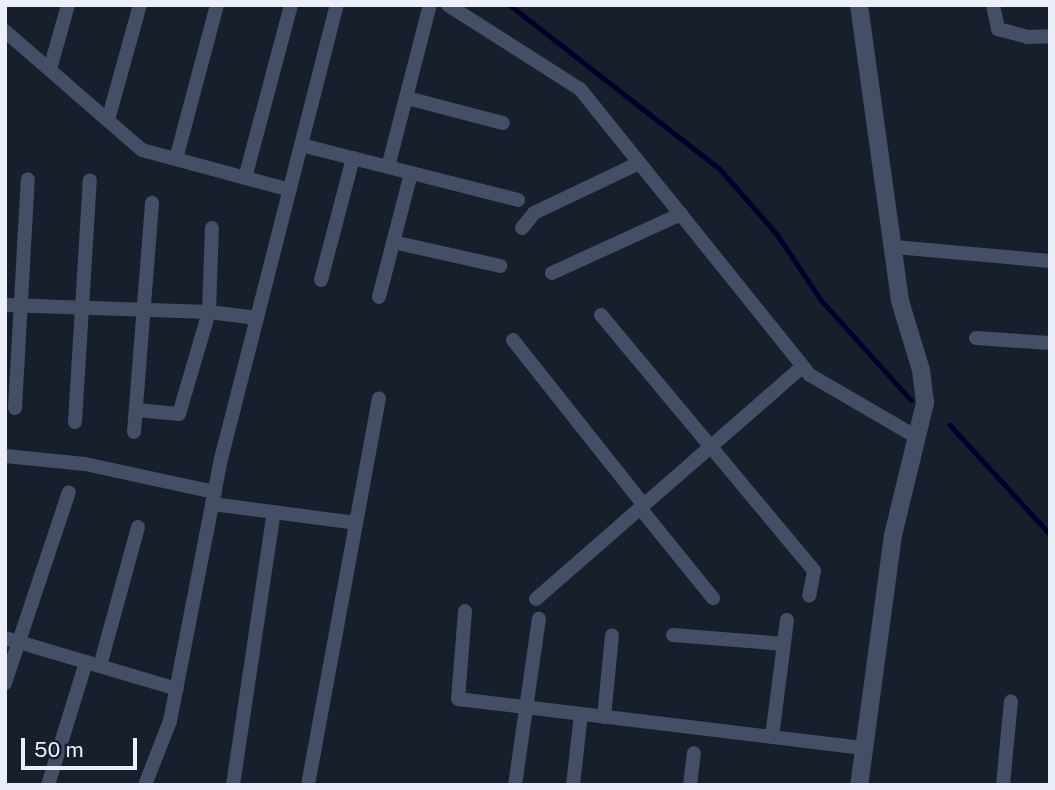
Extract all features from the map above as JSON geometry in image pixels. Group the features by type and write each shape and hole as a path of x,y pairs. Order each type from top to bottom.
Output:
{"street":[{"path":"50,69 68,5"},
{"path":"108,120 139,5"},
{"path":"176,159 217,5"},
{"path":"245,178 291,5"},
{"path":"145,785 170,721 214,498 337,5"},
{"path":"388,167 430,5"},
{"path":"448,5 580,89 810,374 915,436"},
{"path":"859,5 900,301 921,370 925,403 893,535 859,785"},
{"path":"993,5 998,29 1027,37 1050,36"},
{"path":"5,31 142,150 290,190"},
{"path":"407,98 503,123"},
{"path":"301,145 518,200"},
{"path":"321,279 353,158"},
{"path":"522,228 534,213 639,163"},
{"path":"379,297 411,173"},
{"path":"15,408 28,179"},
{"path":"75,422 90,180"},
{"path":"134,432 152,203"},
{"path":"552,273 681,214"},
{"path":"136,410 179,414 209,312 212,228"},
{"path":"393,242 500,266"},
{"path":"894,247 1050,261"},
{"path":"5,306 209,312 257,318"},
{"path":"601,315 814,571 809,596"},
{"path":"976,338 1050,343"},
{"path":"513,340 713,598"},
{"path":"536,599 803,366"},
{"path":"308,785 379,398"},
{"path":"5,456 85,464 274,512 356,523"},
{"path":"5,683 12,640 69,492"},
{"path":"233,785 274,512"},
{"path":"48,785 93,664 138,527"},
{"path":"465,611 458,699 863,748"},
{"path":"515,785 539,619"},
{"path":"772,737 787,620"},
{"path":"604,716 612,635"},
{"path":"673,635 784,644"},
{"path":"12,640 177,689"},
{"path":"1003,785 1011,701"},
{"path":"573,785 581,714"},
{"path":"690,785 694,753"}],"waterway":[{"path":"510,5 720,169 777,234 822,301 911,400"},
{"path":"950,425 1050,534"}]}
